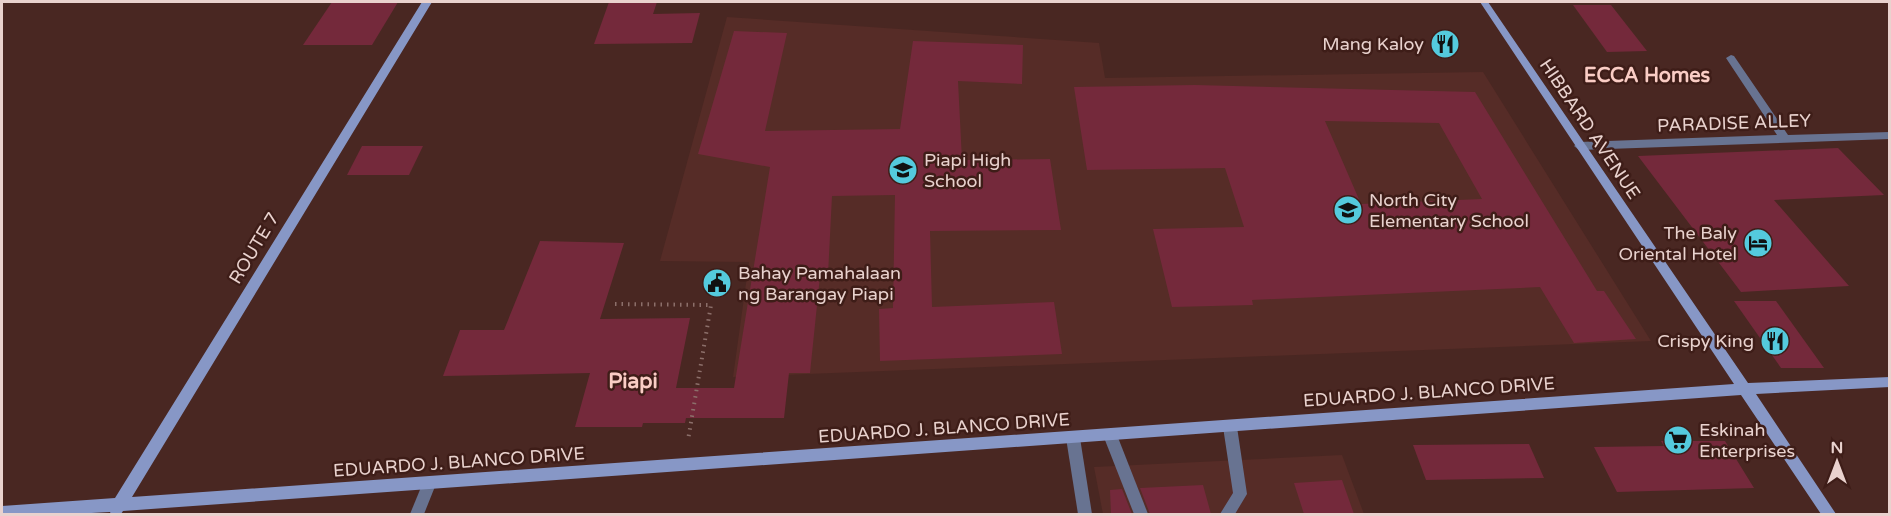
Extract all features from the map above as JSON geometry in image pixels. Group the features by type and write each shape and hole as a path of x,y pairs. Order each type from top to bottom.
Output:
{"main road":[{"name":"ROUTE 7","path":"116,511 427,2"},
{"name":"HIBBARD AVENUE","path":"1484,2 1829,514"},
{"name":"EDUARDO J. BLANCO DRIVE","path":"2,513 116,511 429,484 1744,389 1890,382"}],"street":[{"path":"1731,58 1784,138"},
{"name":"PARADISE ALLEY","path":"1580,146 1890,135"},
{"path":"1227,514 1240,494 1230,426"},
{"path":"1110,435 1141,514"},
{"path":"1072,438 1085,514"},
{"path":"417,514 429,484"}],"path":[{"path":"615,304 711,305 684,466"}],"shaded area":[{"path":"727,17 1099,43 1105,78 1483,72 1651,341 733,377 749,262 660,261"},
{"path":"1342,455 1364,514 1103,514 1094,467"}],"building":[{"path":"332,2 398,2 372,45 303,45"},
{"path":"609,2 657,2 653,14 700,13 692,43 594,44"},
{"path":"1573,5 1611,5 1647,51 1607,52"},
{"path":"734,31 787,33 765,131 900,129 913,41 1023,45 1022,84 958,81 962,160 1050,159 1061,230 930,231 932,307 1054,302 1062,354 880,361 879,309 893,308 895,195 832,196 828,275 820,276 810,373 789,373 784,418 686,418 685,423 643,423 642,427 575,427 590,373 443,376 460,330 504,330 540,241 624,243 600,319 690,318 676,388 734,388 770,167 698,154"},
{"path":"1195,85 1475,92 1597,291 1604,291 1636,339 1574,343 1540,287 1252,300 1253,305 1172,307 1153,229 1244,227 1225,168 1087,170 1074,87","holes":["1325,121 1439,123 1482,199 1361,204"]},
{"path":"362,146 423,146 409,175 347,175"},
{"name":"The Baly Oriental Hotel","path":"1838,148 1884,195 1774,200 1849,286 1741,292 1638,156"},
{"path":"1734,301 1776,301 1824,368 1781,368"},
{"path":"1661,441 1725,441 1754,488 1617,492 1594,447 1664,446"},
{"path":"1529,444 1544,478 1426,480 1413,445"},
{"path":"1342,480 1354,514 1304,514 1294,483"},
{"path":"1203,485 1211,514 1150,514 1140,488"},
{"path":"1122,489 1132,514 1111,514 1110,490"}],"place":[{"name":"Mang Kaloy","path":"1445,44"},
{"name":"Piapi High School","path":"903,170"},
{"name":"North City Elementary School","path":"1348,210"},
{"name":"The Baly Oriental Hotel","path":"1758,243"},
{"name":"Bahay Pamahalaan ng Barangay Piapi","path":"717,283"},
{"name":"Crispy King","path":"1775,341"},
{"name":"Eskinah Enterprises","path":"1678,440"}],"district":[{"name":"ECCA Homes","path":"1647,76"},
{"name":"Piapi","path":"633,381"}]}
